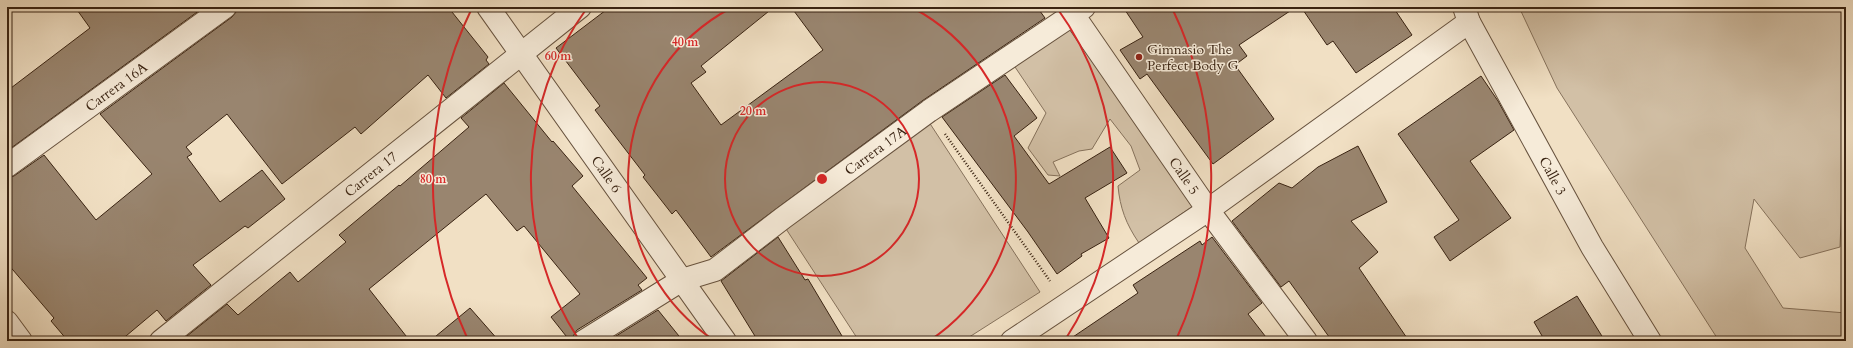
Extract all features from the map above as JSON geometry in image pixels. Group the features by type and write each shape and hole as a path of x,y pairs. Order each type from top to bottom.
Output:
{"street":[{"name":"Carrera 16A","path":"7,166 225,7"},
{"name":"Calle 6","path":"488,7 725,341"},
{"name":"Carrera 17","path":"161,341 580,7"},
{"name":"Carrera 17A","path":"584,341 682,280 715,270 929,111 1075,10"},
{"name":"Calle 5","path":"1075,10 1208,210 1306,341"},
{"path":"1012,341 1208,210 1467,15"},
{"name":"Calle 3","path":"1467,15 1592,248 1650,341"},
{"path":"7,322 21,341"}],"path":[{"path":"929,111 1066,304"}],"shaded area":[{"path":"1519,7 1846,7 1846,165 1843,169 1840,247 1800,258 1754,199 1745,248 1783,308 1846,313 1846,341 1719,341 1557,88"},
{"path":"1069,26 1193,206 1139,243 1124,216 1118,186 1140,170 1131,146 1110,119 1092,149 1079,151 1053,162 1060,176 1048,175 1028,148 1046,113 1013,64"},
{"path":"927,119 1040,292 963,341 859,341 777,215"}],"building":[{"path":"75,7 204,7 7,151 7,91 90,28"},
{"path":"237,7 448,7 488,57 486,60 489,64 446,98 428,75 361,134 355,127 282,184 227,114 186,147 192,154 187,157 220,202 262,170 285,199 248,228 245,226 193,265 211,285 166,321 157,310 120,341 68,341 51,321 54,318 7,263 7,178 14,176 44,155 96,220 152,174 100,114 232,17 236,12"},
{"path":"610,7 774,7 701,66 706,72 691,83 721,125 823,50 791,7 1037,7 1045,18 922,101 711,257 676,210 672,214 643,177 645,175 595,110 600,106 556,48"},
{"path":"1123,7 1296,7 1239,45 1247,56 1235,65 1274,119 1213,164 1147,74 1140,79 1120,50 1143,37"},
{"path":"1301,7 1393,7 1412,35 1356,73 1333,41 1327,45"},
{"path":"1005,75 1037,118 1014,136 1049,184 1110,147 1127,173 1085,198 1109,238 1081,254 1082,256 1057,274 1028,232 942,117"},
{"path":"1481,76 1498,101 1514,130 1470,161 1511,218 1450,261 1434,237 1459,220 1398,134"},
{"path":"504,83 552,142 553,141 583,176 572,186 647,278 638,285 642,290 577,330 570,341 551,317 580,294 524,226 517,231 486,194 369,289 410,341 182,340 227,304 238,315 290,272 298,282 346,242 339,235 399,185 400,186 469,127 461,118"},
{"path":"1358,146 1387,202 1351,221 1378,252 1359,268 1409,341 1332,341 1289,281 1281,287 1232,221 1279,183 1292,188 1318,167"},
{"path":"778,237 805,280 808,279 845,341 758,341 721,281"},
{"path":"1212,237 1262,303 1248,314 1269,341 1067,341 1138,293 1133,285 1200,241 1202,245"},
{"path":"1577,296 1605,341 1545,341 1534,322"},
{"path":"470,308 499,341 430,341"},
{"path":"658,310 683,341 608,341"}],"place":[{"name":"Gimnasio The Perfect Body G","path":"1139,57"}]}
